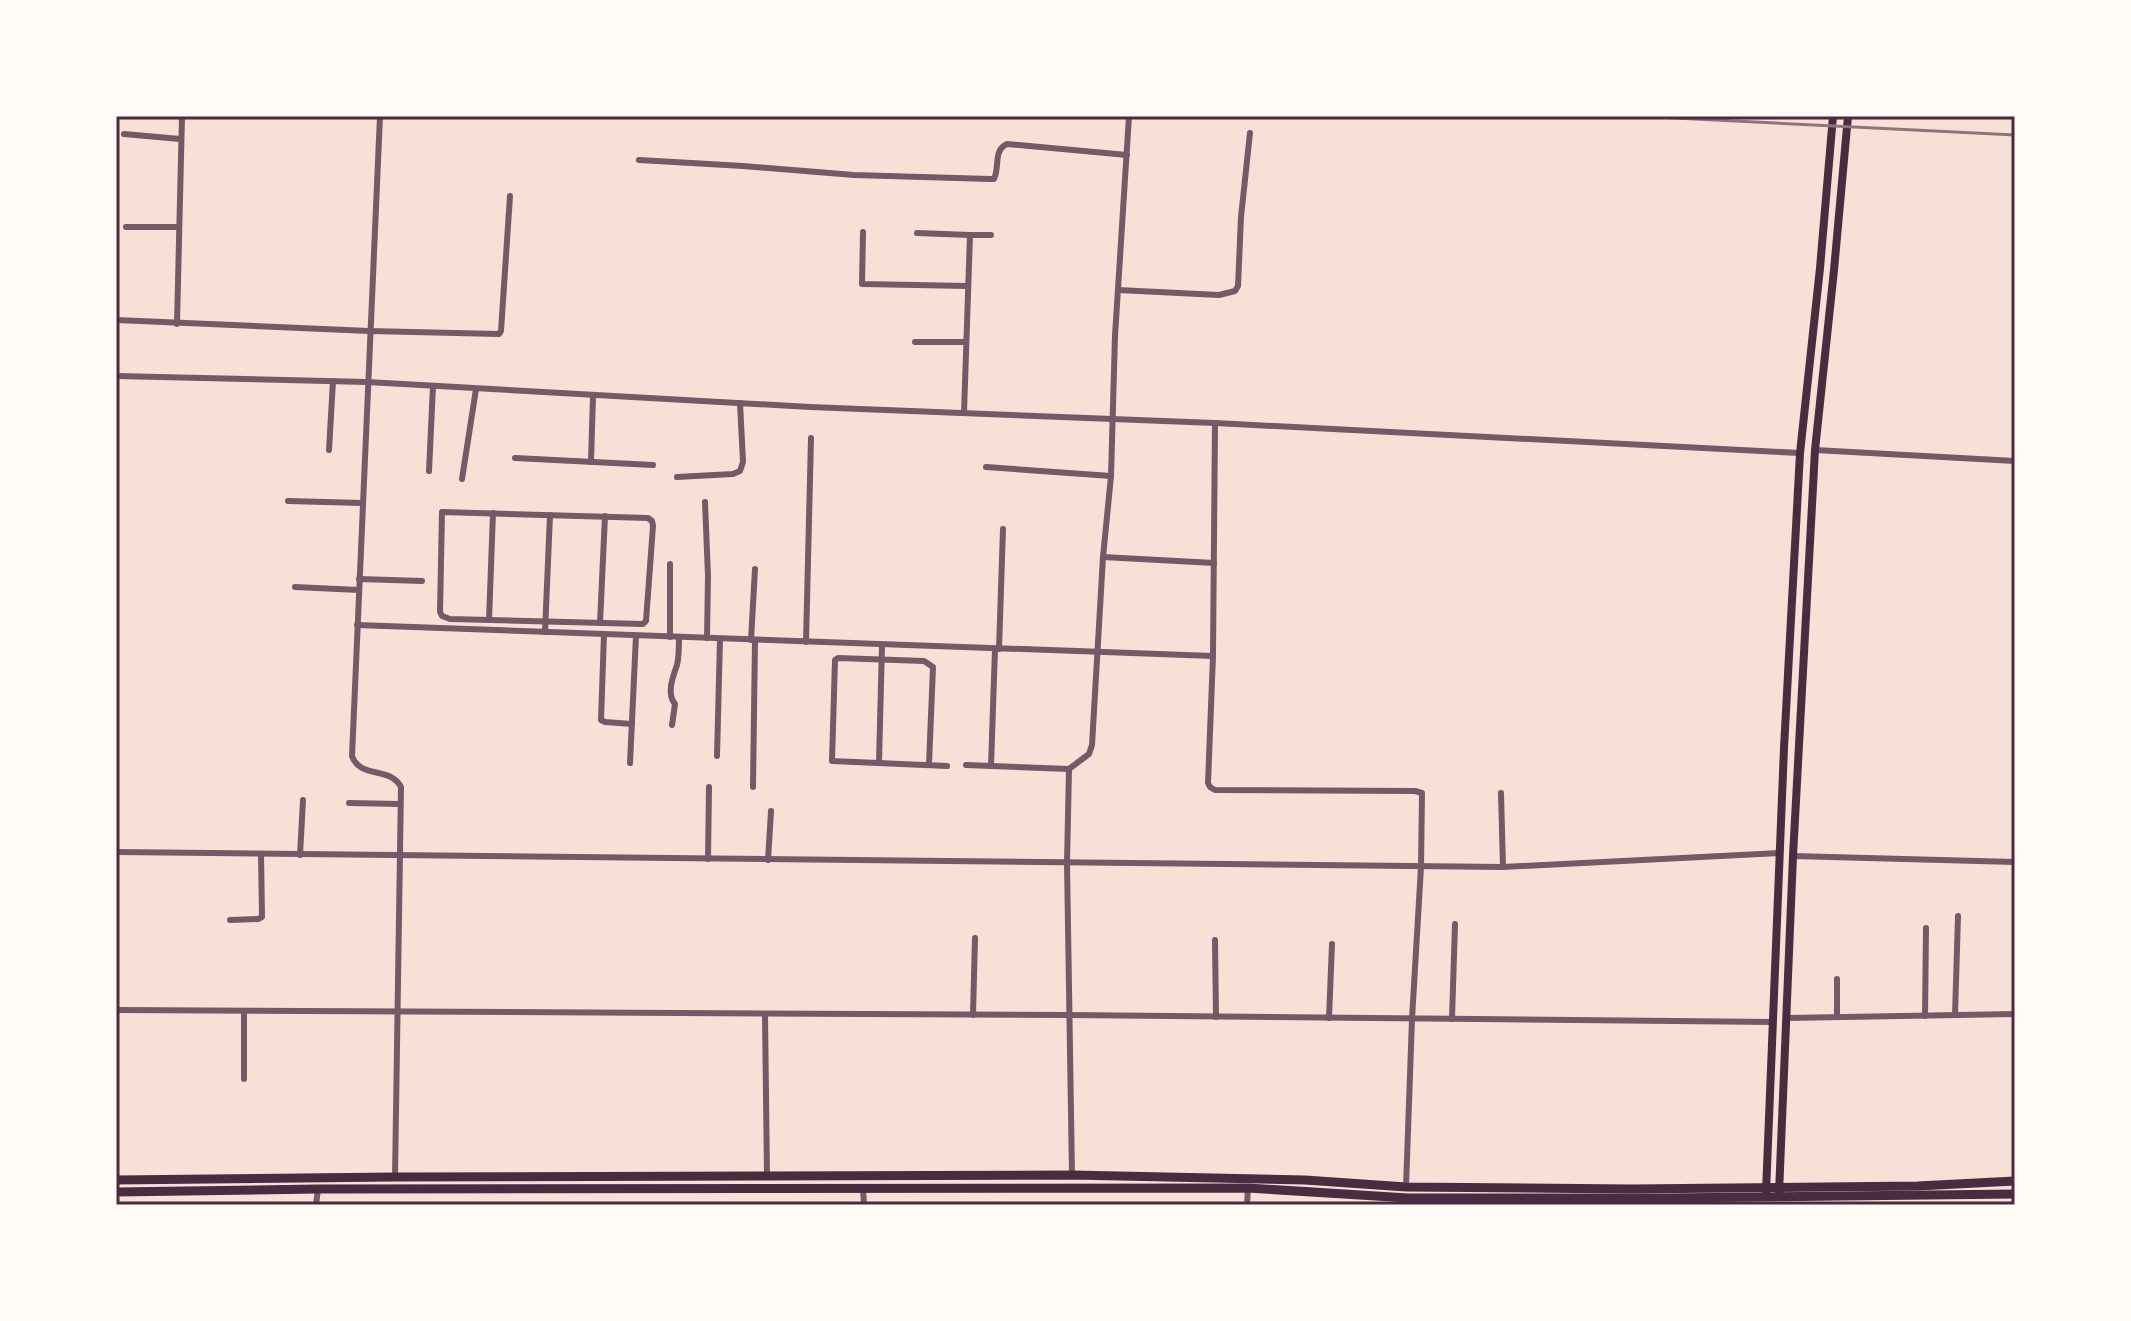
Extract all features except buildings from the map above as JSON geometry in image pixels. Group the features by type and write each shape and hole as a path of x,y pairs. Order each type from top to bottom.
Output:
{"highway":[{"path":"116,1180 1072,1175 1305,1180 1407,1196"},
{"path":"931,1188 932,1176"},
{"path":"1779,1192 2015,1181"},
{"path":"116,1192 1248,1188 1407,1196 1752,1197 1766,1192 2015,1194"}],"main road":[{"path":"1766,1192 1784,748 1800,453 1832,156 1833,116"},
{"path":"1779,1192 1798,749 1815,450 1848,116"},
{"path":"1812,345 1826,346"},
{"path":"1793,590 1807,590"},
{"path":"1784,748 1798,749"}],"street":[{"path":"177,324 182,116"},
{"path":"380,116 352,756 357,766 393,777 401,787 395,1177"},
{"path":"966,765 1069,769 1089,754 1092,745 1111,476 1129,116"},
{"path":"1118,290 1219,295 1235,291 1238,286 1241,217 1250,133"},
{"path":"124,134 180,139"},
{"path":"639,160 854,175 994,179 1000,148 1007,144 1127,155"},
{"path":"116,320 499,334 510,196"},
{"path":"126,227 179,227"},
{"path":"863,232 862,284 968,286"},
{"path":"917,233 991,235"},
{"path":"964,413 970,235"},
{"path":"915,342 965,342"},
{"path":"116,376 367,382 593,396 1800,453"},
{"path":"329,450 333,381"},
{"path":"429,471 433,386"},
{"path":"462,479 476,389"},
{"path":"591,462 593,396"},
{"path":"677,477 740,471 743,462 740,403"},
{"path":"1215,423 1210,787 1215,790 1422,793 1407,1196"},
{"path":"806,642 811,438"},
{"path":"1815,450 2015,461"},
{"path":"515,458 653,465"},
{"path":"986,467 1111,476"},
{"path":"288,501 362,503"},
{"path":"705,502 707,638"},
{"path":"443,512 493,513 648,518 652,521 653,541 646,621 643,624 600,623 450,619 442,616 441,515 443,512"},
{"path":"489,620 493,513"},
{"path":"545,632 550,515"},
{"path":"600,623 605,516"},
{"path":"991,766 1003,529"},
{"path":"1103,557 1214,563"},
{"path":"670,564 670,637"},
{"path":"753,787 755,569"},
{"path":"359,579 422,581"},
{"path":"295,587 359,590"},
{"path":"357,625 1213,656"},
{"path":"604,634 601,720 632,724"},
{"path":"630,763 636,636"},
{"path":"672,725 675,708 671,698 672,676 677,666 679,637"},
{"path":"717,756 720,639"},
{"path":"879,763 882,645"},
{"path":"929,764 933,667 924,661 835,660 832,761 947,766"},
{"path":"1069,769 1068,1015 1072,1175"},
{"path":"708,859 709,787"},
{"path":"1501,793 1503,867"},
{"path":"300,855 303,800"},
{"path":"349,803 400,804"},
{"path":"768,860 771,811"},
{"path":"116,852 1421,867 1503,867 1780,853"},
{"path":"230,920 262,917 261,854"},
{"path":"1793,856 2015,862"},
{"path":"1955,1015 1958,916"},
{"path":"1452,1019 1455,924"},
{"path":"1925,1016 1926,928"},
{"path":"973,1015 975,938"},
{"path":"1215,940 1216,1017"},
{"path":"1329,1018 1332,944"},
{"path":"1837,979 1837,1017"},
{"path":"116,1010 1773,1022"},
{"path":"244,1011 244,1079"},
{"path":"765,1014 767,1176"},
{"path":"1787,1018 2015,1014"},
{"path":"316,1205 318,1178"},
{"path":"863,1188 864,1205"},
{"path":"1247,1205 1248,1188"}],"railway":[{"path":"1634,116 2015,135"}]}
